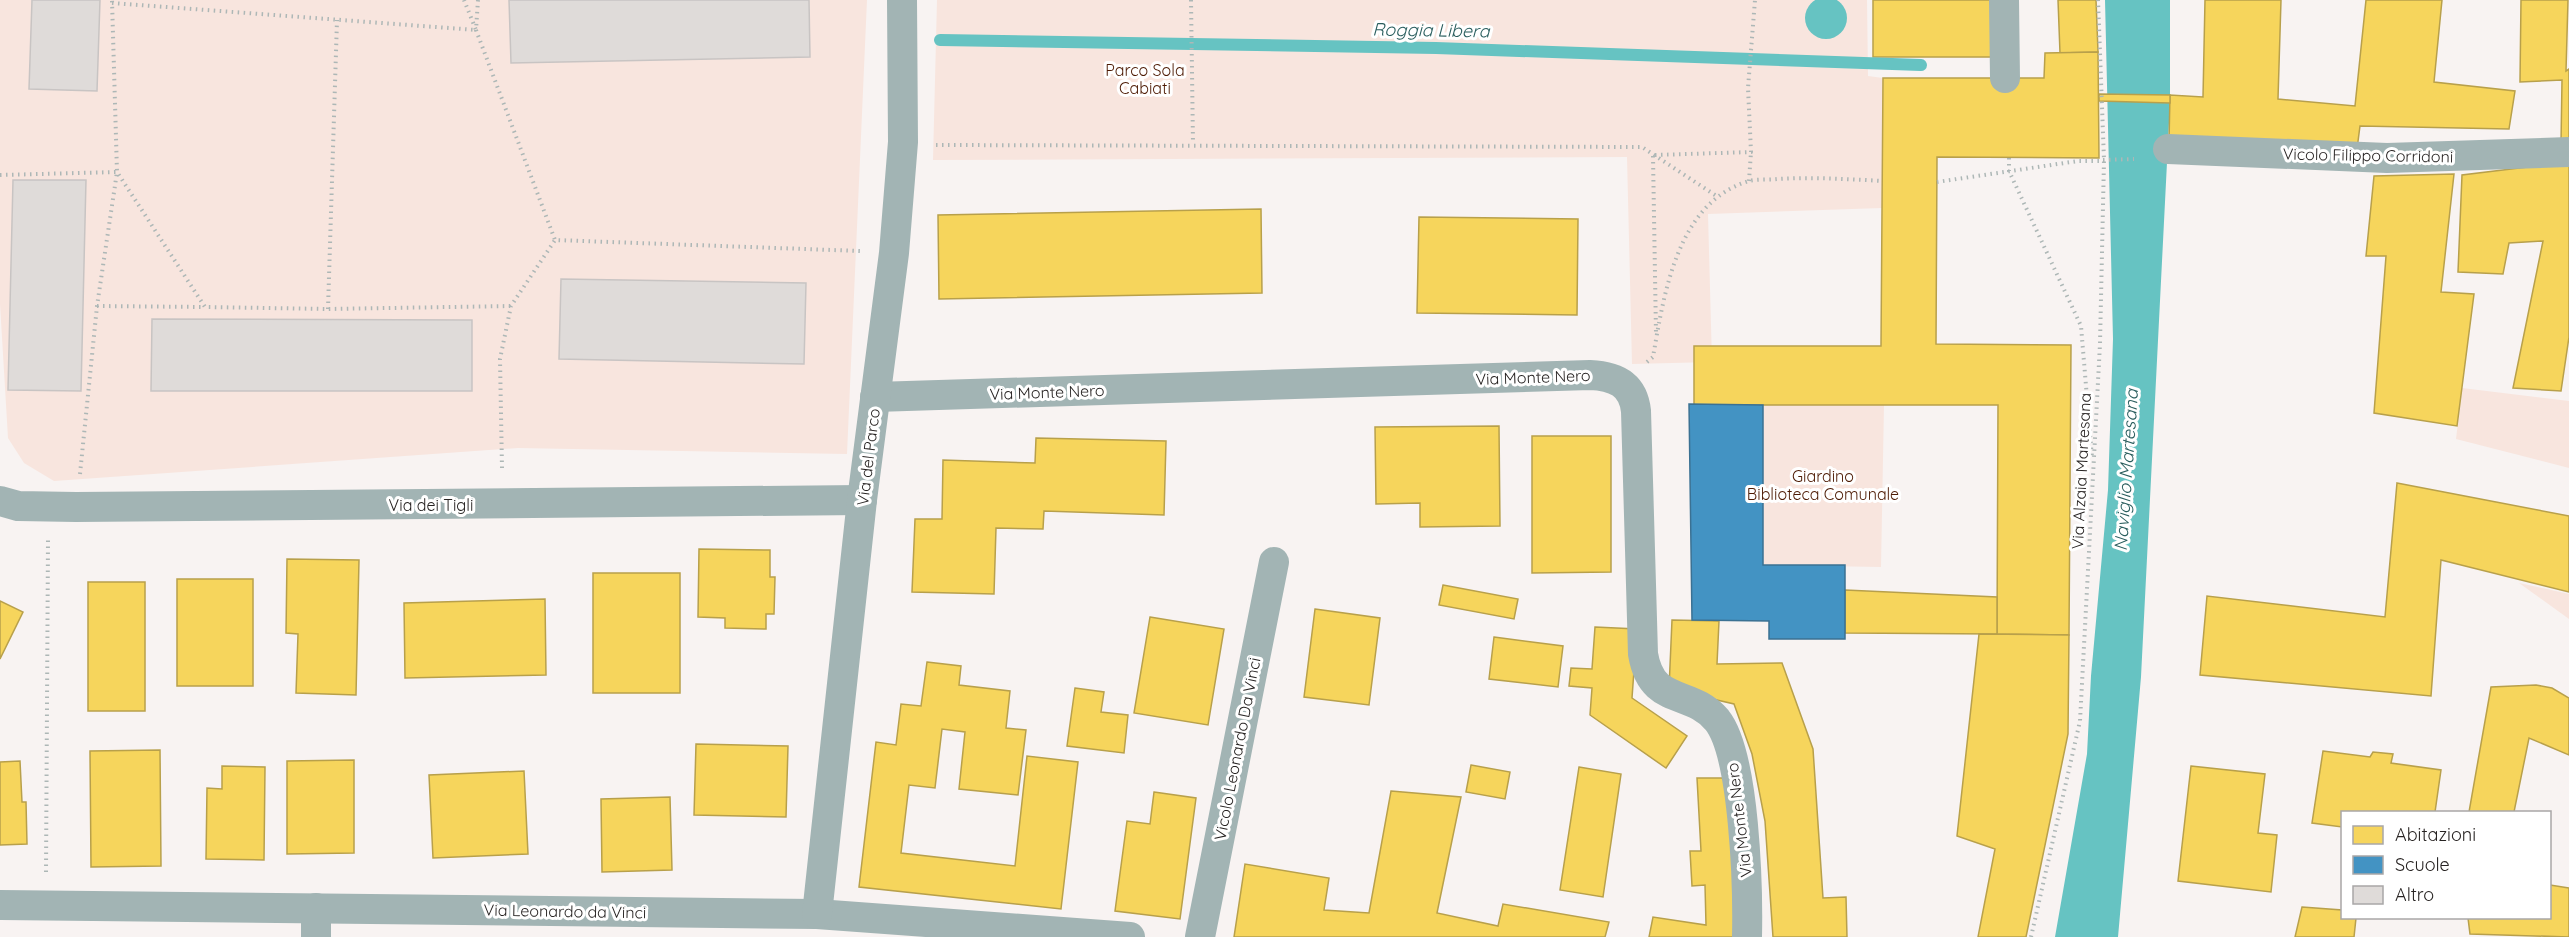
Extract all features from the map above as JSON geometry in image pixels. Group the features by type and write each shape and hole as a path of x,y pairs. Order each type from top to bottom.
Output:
{"street":[{"name":"Via del Parco","path":"817,914 862,500 894,253 903,142 902,0"},
{"path":"2004,0 2006,78"},
{"name":"Vicolo Filippo Corridoni","path":"2168,149 2387,159 2569,152"},
{"name":"Via Monte Nero","path":"875,397 1590,375 1626,384 1635,401 1636,411 1643,654 1646,668 1659,688 1707,711 1717,720 1728,743 1737,782 1745,848 1747,937"},
{"name":"Via dei Tigli","path":"0,501 14,506 48,507 862,500"},
{"name":"Vicolo Leonardo Da Vinci","path":"1200,937 1274,562"},
{"name":"Via Leonardo da Vinci","path":"0,905 316,922 817,914 1130,937"}],"path":[{"path":"464,0 555,240"},
{"path":"476,30 478,0"},
{"path":"1191,0 1193,144"},
{"path":"1749,181 1751,152 1748,88 1755,0"},
{"name":"Via Alzaia Martesana","path":"2031,937 2080,721 2100,344 2104,160 2098,0"},
{"path":"79,479 97,306 117,171 112,1 476,30"},
{"path":"328,309 337,20"},
{"path":"903,142 930,145 1642,147 1718,197"},
{"path":"1653,155 1751,152"},
{"path":"1653,155 1656,339"},
{"path":"2009,158 2009,171 2081,326 2093,475"},
{"path":"1937,182 2078,161 2104,160"},
{"path":"0,175 117,171"},
{"path":"117,171 205,307"},
{"path":"1626,384 1653,357 1675,260 1684,239 1702,210 1718,197 1749,181 1810,178 1882,181"},
{"path":"555,240 894,253"},
{"path":"502,504 500,359 511,306 555,240"},
{"path":"97,306 328,309 511,306"},
{"path":"46,906 48,507"}],"green space":[{"path":"0,0 867,0 847,454 518,448 54,481 24,463 8,438 0,304"},
{"name":"Parco Sola Cabiati","path":"937,0 1867,0 1868,76 1883,78 1882,208 1708,214 1712,362 1632,364 1627,157 933,160"},
{"path":"2462,388 2569,401 2569,468 2456,439"},
{"name":"Giardino Biblioteca Comunale","path":"1763,405 1884,405 1881,567 1763,565"},
{"path":"2519,583 2569,594 2569,619"}],"water":[{"path":"1818,-1 1834,-1 1841,3 1847,18 1845,26 1841,33 1834,37 1826,39 1818,37 1811,33 1807,26 1805,18 1807,10 1811,3"},
{"name":"Naviglio Martesana","path":"2105,0 2170,0 2170,103 2141,677 2118,937 2055,937 2087,754 2091,676 2108,490 2113,339"}],"building: Abitazioni":[{"path":"1873,0 1992,0 1992,57 1873,57"},
{"path":"2058,0 2096,0 2098,52 2060,53"},
{"path":"2205,0 2281,0 2278,99 2355,106 2366,0 2442,0 2434,82 2515,91 2509,129 2360,126 2357,149 2169,142 2170,95 2203,97"},
{"path":"2521,0 2568,0 2566,71 2569,69 2569,142 2561,144 2562,80 2520,82"},
{"path":"2098,52 2099,158 1937,157 1936,344 2071,345 2069,635 1997,634 1998,405 1694,405 1694,346 1881,346 1883,78 2044,78 2045,53"},
{"path":"2099,94 2170,95 2170,103 2099,101"},
{"path":"2569,162 2569,337 2561,391 2513,388 2543,241 2509,243 2503,274 2458,272 2462,175"},
{"path":"2454,174 2441,292 2474,294 2457,426 2374,413 2386,256 2366,256 2374,176"},
{"path":"1261,209 1262,293 939,299 938,215"},
{"path":"1419,217 1578,219 1577,315 1417,313"},
{"path":"1499,426 1500,526 1420,527 1420,503 1376,504 1375,427"},
{"path":"1532,436 1611,436 1611,572 1532,573"},
{"path":"1036,438 1166,441 1164,515 1044,511 1043,529 996,528 994,594 912,592 915,519 942,519 943,460 1035,463"},
{"path":"2397,483 2569,516 2569,592 2441,560 2431,696 2200,675 2207,596 2385,617"},
{"path":"699,549 770,550 770,577 775,577 774,614 766,614 766,629 725,628 725,618 698,617"},
{"path":"287,559 359,560 356,695 296,693 298,634 286,633"},
{"path":"593,573 680,573 680,693 593,693"},
{"path":"177,579 253,579 253,686 177,686"},
{"path":"88,582 145,582 145,711 88,711"},
{"path":"1443,585 1518,599 1514,619 1439,605"},
{"path":"1845,590 1997,597 1997,634 1845,633"},
{"path":"545,599 546,675 405,678 404,603"},
{"path":"0,601 23,612 0,659"},
{"path":"1315,609 1380,618 1369,705 1304,697"},
{"path":"1150,617 1224,629 1208,725 1134,713"},
{"path":"1672,620 1719,621 1717,664 1782,663 1813,749 1823,898 1846,897 1847,937 1773,937 1765,821 1752,754 1734,704 1669,689"},
{"path":"1595,627 1637,629 1632,698 1687,736 1666,768 1590,715 1592,688 1569,686 1571,668 1592,669"},
{"path":"1979,634 2069,635 2068,734 2026,937 1978,937 1995,849 1957,836"},
{"path":"1494,637 1563,646 1558,687 1489,679"},
{"path":"927,662 961,666 959,685 1010,691 1006,728 1026,730 1018,795 959,789 965,732 942,729 935,788 909,785 901,853 1015,866 1027,756 1078,762 1061,909 859,887 876,742 896,745 901,704 921,706"},
{"path":"2536,685 2552,688 2569,698 2569,755 2529,738 2514,811 2469,811 2491,687"},
{"path":"1075,688 1104,692 1101,712 1128,715 1124,753 1067,746"},
{"path":"696,744 788,746 786,817 694,815"},
{"path":"160,750 161,866 91,867 90,751"},
{"path":"2323,751 2370,757 2373,752 2393,754 2391,763 2441,770 2435,811 2341,811 2341,827 2312,823"},
{"path":"354,760 354,853 287,854 287,761"},
{"path":"20,761 22,802 26,802 27,844 0,845 0,762"},
{"path":"1471,765 1510,772 1505,799 1466,792"},
{"path":"222,766 265,767 264,860 206,859 207,788 222,789"},
{"path":"2191,766 2265,774 2258,833 2277,835 2271,892 2178,881"},
{"path":"1579,767 1621,774 1603,897 1560,890"},
{"path":"524,771 528,854 433,858 429,775"},
{"path":"1697,778 1731,778 1744,937 1649,937 1653,917 1706,925 1705,885 1692,886 1690,851 1701,851"},
{"path":"1391,791 1461,797 1437,913 1498,926 1503,904 1609,922 1605,937 1234,937 1245,864 1329,878 1324,910 1369,913"},
{"path":"1154,792 1196,798 1180,919 1115,911 1127,821 1150,824"},
{"path":"670,797 672,870 602,872 601,799"},
{"path":"2551,885 2569,888 2569,937 2470,934 2468,919 2551,919"},
{"path":"2302,907 2341,910 2341,919 2356,919 2354,937 2295,937"}],"building: Scuole":[{"path":"1689,404 1763,405 1763,565 1845,565 1845,639 1769,639 1769,621 1692,620"}],"building: Altro":[{"path":"32,0 100,0 97,91 29,89"},
{"path":"509,0 809,0 810,57 511,63"},
{"path":"13,180 86,180 81,391 8,390"},
{"path":"561,279 806,283 804,364 559,359"},
{"path":"152,319 472,320 472,391 151,391"}],"waterway":[{"name":"Roggia Libera","path":"940,40 1436,48 1921,65"}]}
